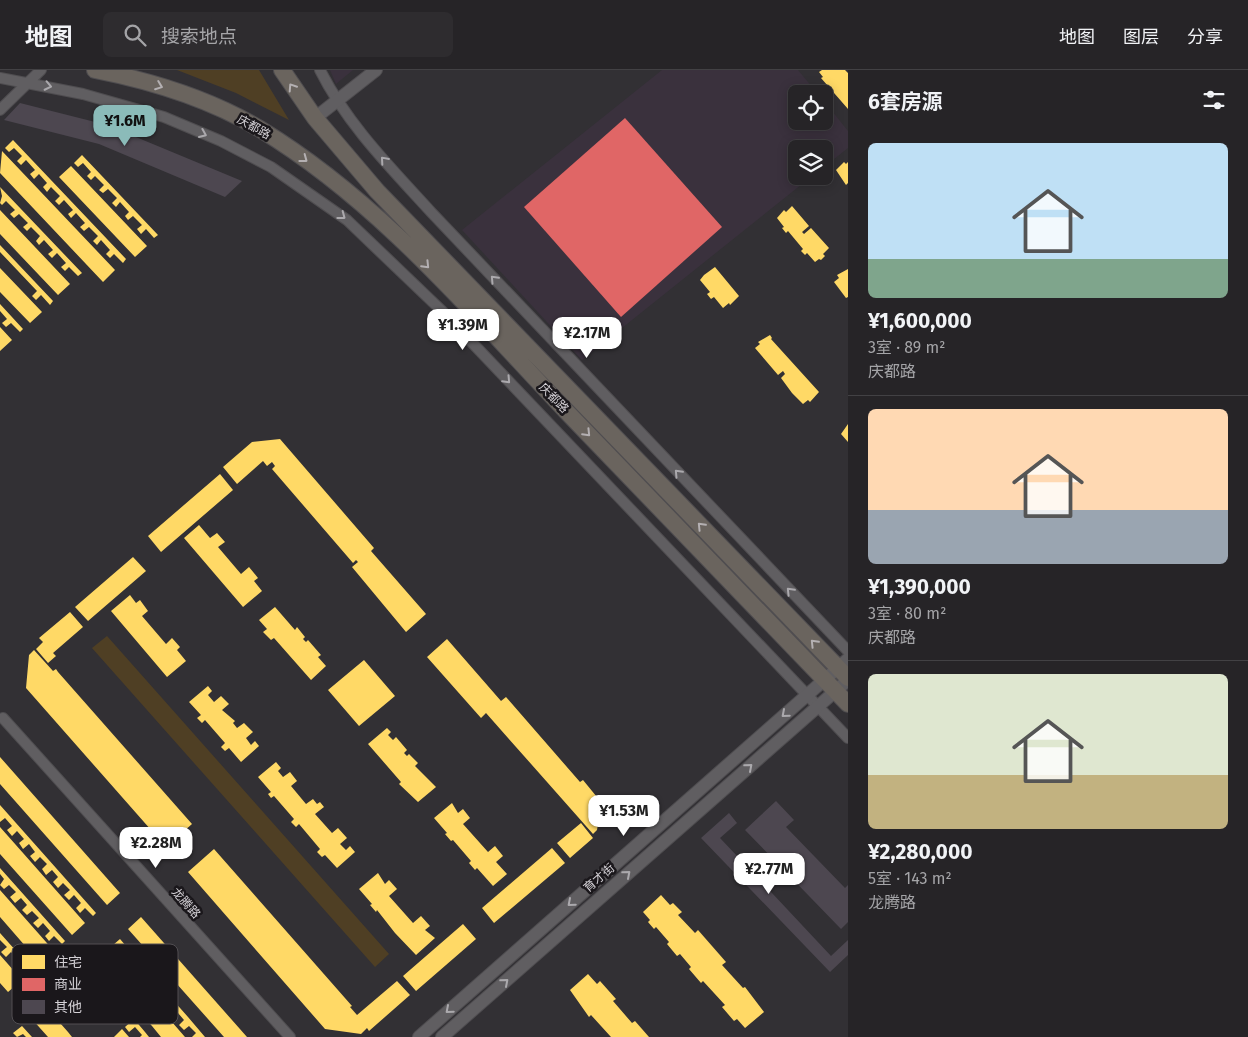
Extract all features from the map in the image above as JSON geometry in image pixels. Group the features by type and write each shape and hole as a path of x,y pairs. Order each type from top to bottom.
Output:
{"highway":[{"name":"庆都路","path":"95,70 154,83 239,118 293,151 330,179 417,256 848,704"},
{"name":"庆都路","path":"282,70 315,118 351,162 415,231 846,671"}],"street":[{"path":"0,110 41,70"},
{"path":"320,70 366,140 431,212 848,651"},
{"path":"315,118 376,70"},
{"path":"0,78 28,82 128,105 164,117 221,141 271,167 347,220 440,310 848,738"},
{"name":"育才街","path":"442,1037 817,706 830,685 846,671"},
{"name":"育才街","path":"419,1037 806,695 830,685"},
{"name":"龙腾路","path":"4,718 290,1037"}],"shaded area":[{"path":"177,70 259,70 289,120 236,93"},
{"path":"330,70 353,70 336,84"},
{"path":"662,70 798,70 810,85 788,85 788,130 833,130 833,112 848,131 848,148 833,160 833,140 788,140 788,185 801,185 582,360 462,230"},
{"path":"107,636 389,954 375,967 92,648"}],"building: 住宅":[{"path":"822,70 845,70 848,73 848,109 833,92 833,85 827,85 819,72"},
{"path":"13,140 126,259 123,263 114,254 110,258 106,254 110,250 101,240 97,245 93,241 98,236 89,227 84,231 80,227 85,223 76,213 71,218 68,214 73,210 64,200 59,205 55,201 60,196 51,187 47,192 43,187 47,183 39,174 34,179 30,174 35,170 26,160 21,165 17,161 22,156 14,148 9,152 5,148"},
{"path":"2,151 115,270 103,282 0,173"},
{"path":"82,155 158,235 154,238 146,229 141,234 137,229 142,225 133,216 128,220 125,216 129,212 120,202 116,207 112,203 117,198 108,189 103,193 99,190 104,185 95,176 91,180 87,176 91,172 83,163 78,167 74,163"},
{"path":"844,162 846,164 848,162 848,183 846,185 836,170"},
{"path":"71,166 147,246 135,257 59,177"},
{"path":"0,187 82,273 78,276 69,267 65,271 61,267 66,263 57,253 52,258 48,254 53,250 44,240 39,245 36,241 40,236 31,227 27,231 23,227 28,223 19,214 14,218 10,214 15,210 6,201 2,205 0,203 2,196"},
{"path":"792,206 809,226 802,232 804,234 811,228 829,248 823,254 825,256 821,260 819,259 815,262 807,253 805,255 801,251 803,249 788,231 786,233 782,228 784,227 777,218 784,210 786,212"},
{"path":"0,210 70,284 58,295 0,234"},
{"path":"0,245 53,301 50,305 41,295 36,300 32,296 37,291 0,252"},
{"path":"715,267 739,296 730,305 729,303 723,308 714,297 711,299 707,294 710,292 700,280"},
{"path":"0,268 42,312 30,323 0,292"},
{"path":"848,269 848,297 846,298 834,282 839,278 837,275"},
{"path":"0,304 23,329 20,332 11,323 6,327 2,323 7,319 0,311"},
{"path":"0,327 12,340 0,351"},
{"path":"770,335 771,339 819,392 810,402 808,400 803,404 781,378 785,374 783,371 778,375 755,348 760,344 758,342"},
{"path":"848,424 848,442 841,434"},
{"path":"280,439 374,548 371,551 426,614 406,632 352,567 358,562 356,560 353,563 272,469 275,466 272,462 267,466 263,461 237,484 223,467 252,442"},
{"path":"220,474 233,490 161,552 148,536"},
{"path":"199,525 210,538 217,533 225,542 218,547 241,574 249,567 258,578 254,581 262,591 243,607 184,538"},
{"path":"133,557 146,571 88,621 75,607"},
{"path":"130,595 136,603 140,600 148,611 142,616 166,644 172,638 180,647 177,650 186,661 167,677 111,611"},
{"path":"275,607 295,630 297,627 305,637 303,639 306,642 308,640 321,655 318,657 326,666 311,680 274,638 271,640 263,632 267,629 259,620"},
{"path":"70,612 83,627 53,653 56,656 48,663 36,649 43,642 39,638"},
{"path":"447,639 501,701 506,697 580,782 583,780 601,802 599,804 601,806 597,830 593,834 486,713 481,718 427,657"},
{"path":"34,650 53,671 56,669 192,824 166,847 26,688 29,655"},
{"path":"364,660 395,696 359,726 328,690"},
{"path":"208,686 212,691 208,695 214,702 221,696 229,704 222,710 235,721 233,723 237,728 244,723 253,732 246,738 251,745 255,741 259,746 241,762 229,748 225,751 221,747 225,743 205,720 202,723 197,718 201,715 189,702"},
{"path":"387,728 391,732 388,735 393,740 396,737 407,750 404,753 407,756 409,754 418,763 415,766 436,787 418,802 399,784 401,782 368,744"},
{"path":"0,757 120,893 107,905 0,784"},
{"path":"276,762 281,768 278,771 283,777 290,772 297,781 291,786 306,804 313,799 317,804 320,802 324,807 315,814 332,833 338,828 347,838 340,844 346,850 350,846 355,852 337,868 325,855 322,857 317,852 320,849 299,824 296,827 291,822 294,819 274,796 271,798 268,794 271,792 258,777"},
{"path":"452,803 458,813 463,809 470,818 463,824 488,852 495,846 503,856 496,862 507,874 493,886 477,868 475,870 469,863 471,861 453,840 451,841 445,834 447,833 434,818"},
{"path":"0,805 96,913 93,916 85,908 80,913 76,908 81,903 74,895 69,900 64,895 70,890 63,883 58,888 53,882 58,877 52,870 46,875 42,869 47,864 40,857 35,862 30,856 35,852 29,844 23,849 19,843 24,839 17,831 12,836 7,830 12,826 5,818 0,822"},
{"path":"581,823 593,838 570,858 557,843"},
{"path":"0,827 85,923 72,935 0,854"},
{"path":"552,848 565,863 494,923 482,908"},
{"path":"214,849 352,1006 350,1007 357,1015 397,981 410,995 369,1031 367,1028 361,1034 325,1029 188,872"},
{"path":"0,868 65,941 62,944 54,936 49,941 45,936 50,931 43,923 38,928 33,923 39,918 32,911 27,915 22,910 27,905 21,898 15,903 10,897 16,892 9,885 4,889 0,885 4,879 0,874"},
{"path":"378,873 385,884 389,880 397,889 389,896 413,923 421,916 430,926 425,930 435,938 416,955 377,910 376,912 370,905 372,904 359,889"},
{"path":"0,890 48,944 23,944 0,917"},
{"path":"661,895 670,905 673,903 682,912 678,915 695,933 698,930 726,962 722,965 743,988 745,987 764,1012 745,1028 737,1019 734,1021 722,1007 725,1005 703,981 701,983 689,969 691,967 680,954 677,956 667,944 669,942 656,927 654,929 648,922 650,920 643,912"},
{"path":"141,917 165,944 141,944 128,929"},
{"path":"463,924 476,939 416,991 403,976"},
{"path":"0,933 12,946 12,953 11,952 6,957 1,952 7,947 0,940"},
{"path":"120,939 124,944 114,944"},
{"path":"0,955 12,969 12,989 8,992 0,983"},
{"path":"178,959 247,1037 224,1037 178,985"},
{"path":"588,974 597,984 600,981 616,999 613,1001 632,1023 635,1021 649,1037 611,1037 591,1015 589,1017 570,990"},
{"path":"178,1006 205,1037 192,1037 196,1033 189,1026 184,1030 179,1025 184,1020 178,1013"},
{"path":"36,1024 61,1024 72,1037 48,1037"},
{"path":"128,1024 138,1024 149,1037 140,1037 142,1035 135,1027 129,1032 125,1027"},
{"path":"150,1024 174,1024 185,1037 161,1037"},
{"path":"22,1026 32,1037 26,1037 23,1034 17,1037 13,1033"},
{"path":"122,1029 129,1037 114,1037"}],"building: 商业":[{"path":"625,118 722,227 621,317 524,207"}],"building: 其他":[{"path":"20,103 107,125 242,181 225,197 99,144 4,120"},
{"path":"776,801 794,820 786,827 845,888 848,885 848,922 841,929 745,830"},
{"path":"729,813 737,823 720,838 831,956 848,940 848,955 830,972 701,838"}]}
